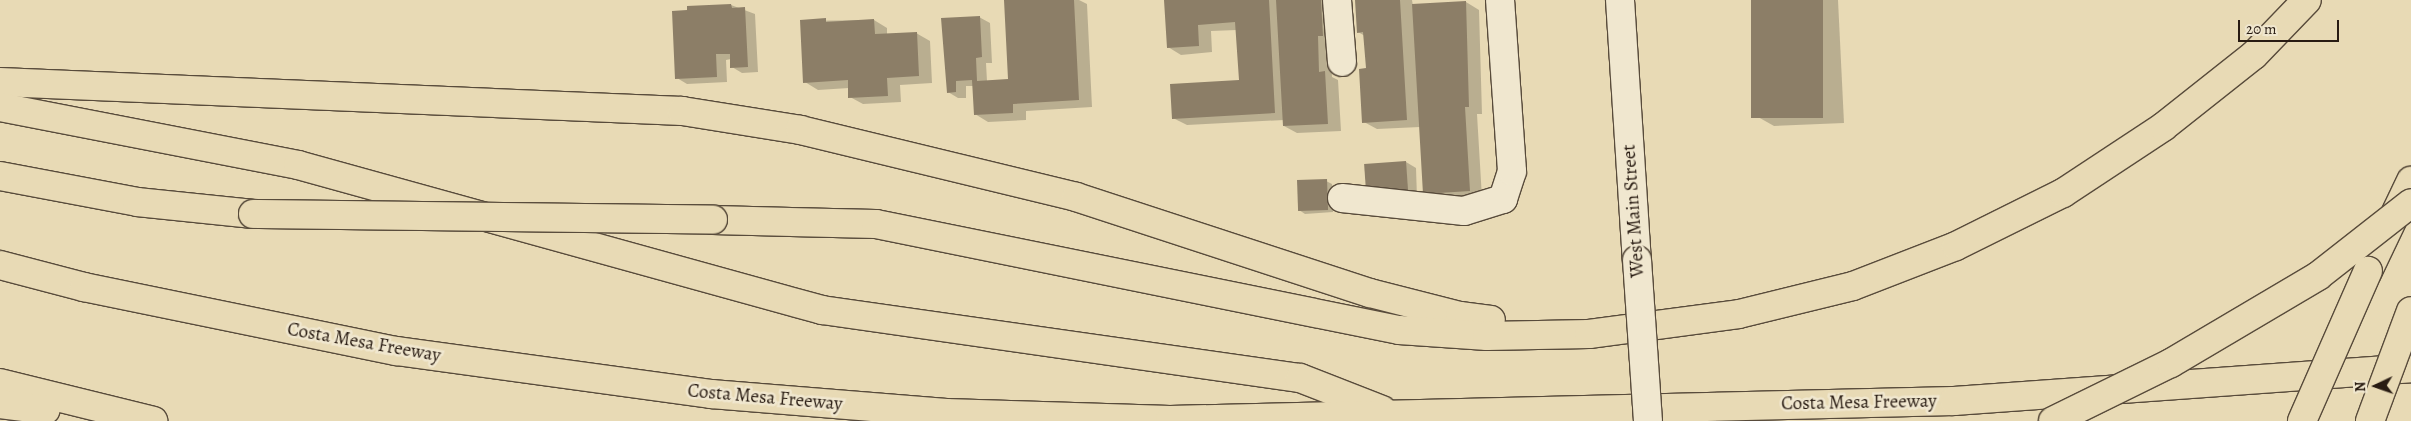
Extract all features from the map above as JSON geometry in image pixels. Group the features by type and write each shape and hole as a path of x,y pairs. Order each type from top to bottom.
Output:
{"highway":[{"path":"0,176 137,202 253,214 876,224 1398,330 1487,336 1589,334 1739,314 1853,286 1956,246 2062,193 2163,128 2254,55 2307,0"},
{"path":"0,82 672,111 800,130 1076,197 1370,293 1460,316 1589,334"},
{"path":"0,107 298,165 822,310 1300,378 1395,415"},
{"path":"2302,421 2368,271 2411,181"},
{"path":"2054,421 2171,362 2318,276 2411,203"},
{"name":"Costa Mesa Freeway","path":"0,265 84,288 397,351 711,394 946,413 1170,420 1954,400 2411,368"},
{"path":"2370,421 2411,311"},
{"path":"0,383 153,421"},
{"path":"0,404 121,421"}],"street":[{"path":"1337,0 1342,62"},
{"path":"1342,198 1464,211 1503,199 1512,171 1500,0"},
{"name":"West Main Street","path":"1620,0 1648,421"}],"building":[{"path":"1004,0 1074,0 1079,100 1013,104 1013,113 974,115 972,80 956,81 956,92 947,93 941,18 980,16 982,57 976,58 977,81 1008,79"},
{"path":"1164,0 1269,0 1275,113 1172,119 1170,84 1239,80 1235,22 1198,25 1199,46 1167,48"},
{"path":"1276,0 1321,0 1323,36 1318,36 1319,72 1325,71 1328,124 1283,126"},
{"path":"1355,0 1400,0 1407,120 1362,123 1359,69 1366,68 1363,32 1357,33"},
{"path":"1751,0 1823,0 1823,118 1751,118"},
{"path":"1466,1 1469,107 1465,107 1470,191 1423,194 1412,4"},
{"path":"731,4 732,8 745,7 748,67 730,68 730,54 716,54 717,77 675,79 672,11 687,10 687,6"},
{"path":"826,18 826,22 874,19 875,34 917,32 919,76 887,78 888,96 848,98 848,80 803,83 800,20"},
{"path":"1406,161 1408,193 1366,196 1364,164"},
{"path":"1327,179 1328,210 1298,211 1297,180"}]}
